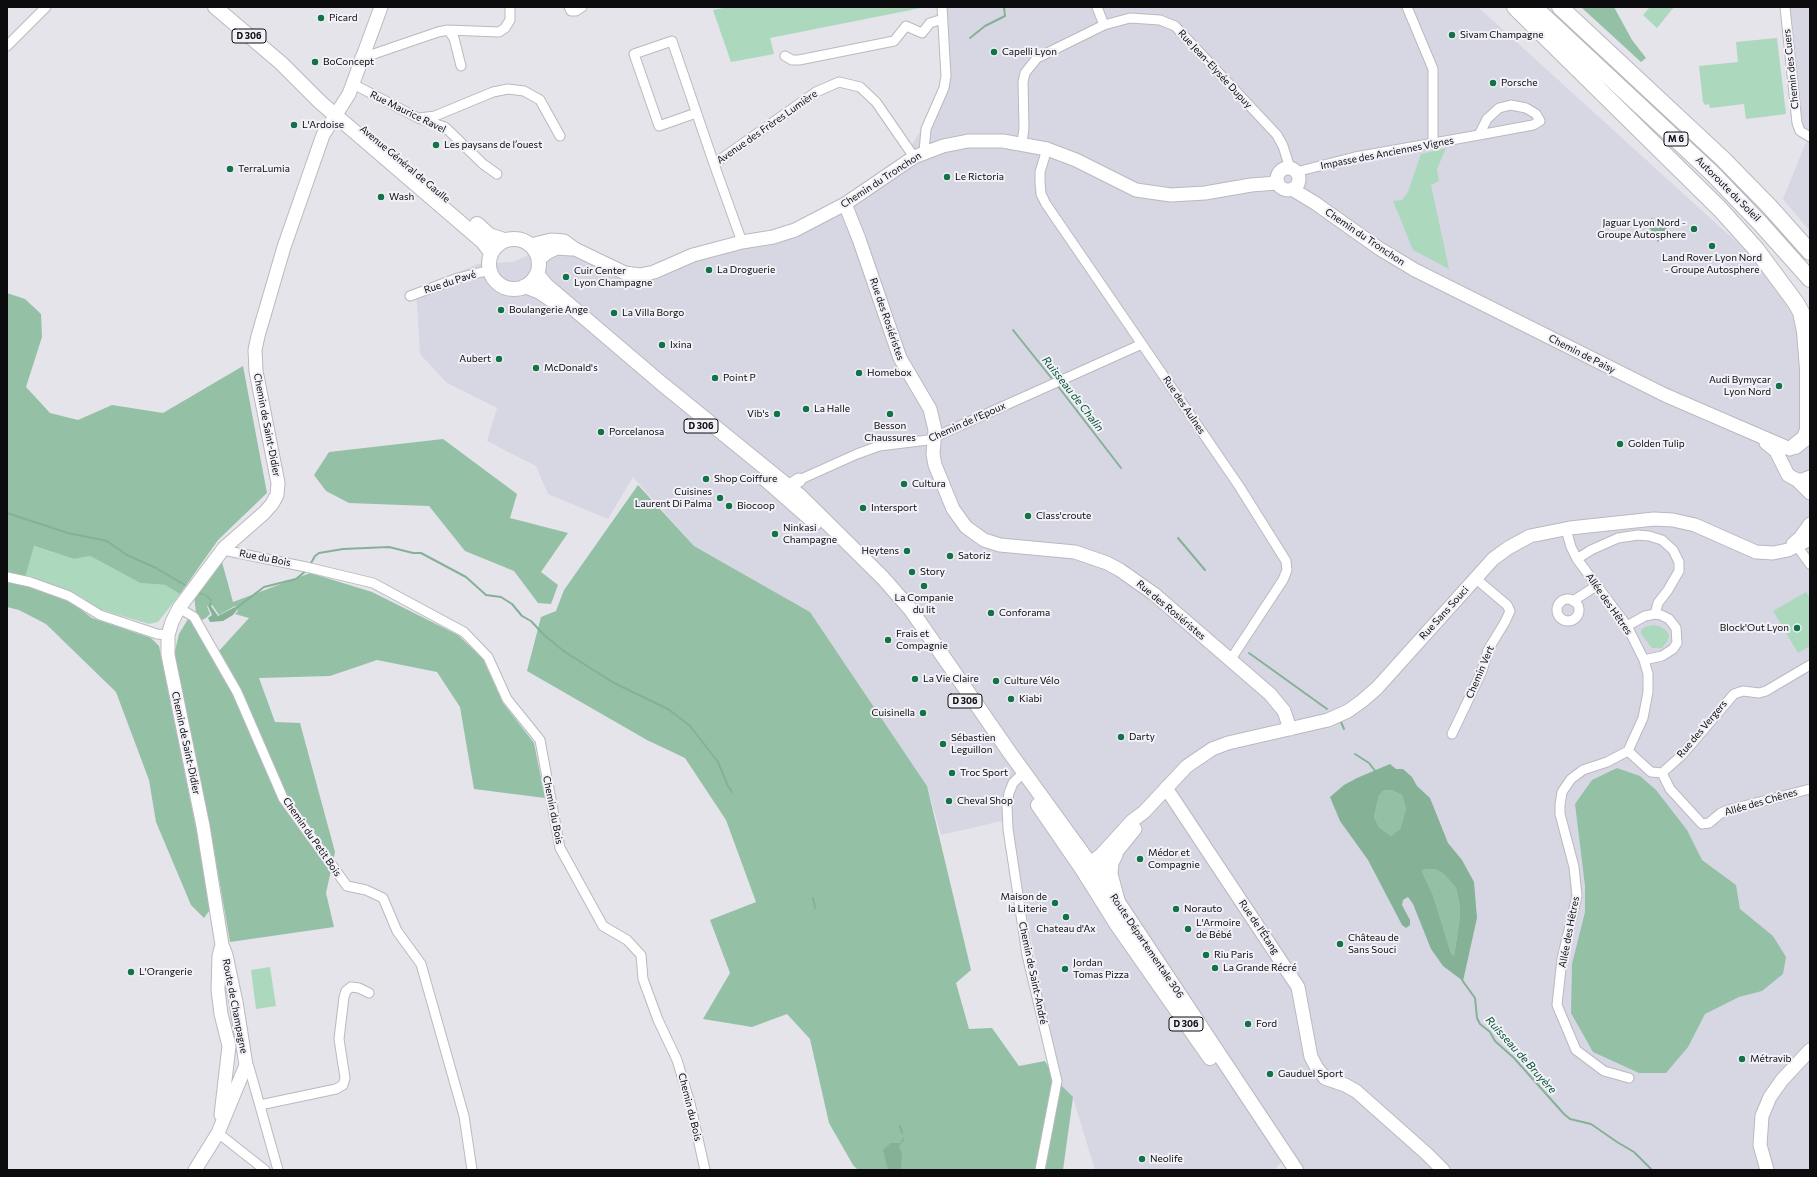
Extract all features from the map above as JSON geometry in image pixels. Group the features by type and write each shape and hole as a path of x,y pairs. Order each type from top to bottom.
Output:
{"highway":[{"path":"1515,7 1715,204 1756,249 1796,303 1801,312 1808,369 1808,430 1805,438 1798,448"},
{"name":"Autoroute du Soleil","path":"1534,7 1712,173 1760,223 1810,279"},
{"name":"Autoroute du Soleil","path":"1560,7 1723,159 1770,207 1810,252"}],"main road":[{"name":"D 306","path":"215,7 283,66"},
{"name":"Avenue Général de Gaulle","path":"283,66 324,97 342,116 483,242 491,253"},
{"name":"Avenue Général de Gaulle","path":"283,66 320,102 342,116 489,235 504,240"},
{"path":"518,239 531,245 539,259 537,274 532,281 525,286 514,289 502,286 496,282 490,270 489,259 491,253 499,244 504,240 518,239"},
{"name":"D 306","path":"537,274 546,285 661,383 789,486 883,578 911,610 1022,775"},
{"name":"D 306","path":"525,286 548,296 789,486"},
{"name":"Route Départementale 306","path":"1022,775 1092,872 1118,902 1296,1170"},
{"name":"Route Départementale 306","path":"1092,872 1117,925 1287,1170"}],"street":[{"path":"7,46 46,7"},
{"name":"Chemin de Saint-Didier","path":"222,945 215,891 203,826 168,655 168,635 172,622 180,608 224,548 264,513 272,504 277,495 278,483 256,371 255,350 266,306 323,135 342,116 353,84 359,57 381,7"},
{"path":"359,57 448,30 498,32 505,28 510,20 510,7"},
{"path":"569,7 571,11 576,11 582,7"},
{"path":"919,154 926,129 945,82 942,7"},
{"path":"1097,7 1104,25"},
{"path":"1407,7 1433,70 1433,143"},
{"name":"Chemin des Cuers","path":"1785,7 1797,123 1800,131 1810,137"},
{"name":"Rue Jean-Elysée Dupuy","path":"1022,143 1024,128 1022,90 1025,73 1042,55 1104,25 1130,18 1160,20 1175,26 1277,135 1283,146 1288,177"},
{"path":"785,56 792,60 799,60 894,41 906,26 922,33 930,23 943,19"},
{"path":"448,30 454,38 461,66"},
{"path":"696,113 659,126 634,54 672,41 714,164"},
{"name":"Avenue des Frères Lumière","path":"742,242 714,164 816,92 839,82 860,87 876,102 919,154"},
{"name":"Rue Maurice Ravel","path":"353,84 418,118 445,127 483,164 496,174"},
{"path":"418,118 436,116 493,92 508,89 524,91 540,100 560,136"},
{"name":"Impasse des Anciennes Vignes","path":"1288,177 1355,157 1479,135 1533,125 1540,121 1536,114 1526,108 1510,105 1499,108 1487,119 1479,135"},
{"name":"Chemin du Tronchon","path":"531,245 551,240 564,241 575,249 625,273 640,275 654,272 693,255 742,242 773,237 795,230 845,204 919,154 943,146 968,141 990,140 1022,143 1047,149 1076,160 1136,190 1171,195 1205,193 1288,177 1315,203 1380,249 1415,270"},
{"name":"Rue des Aulnes","path":"1047,149 1040,172 1041,194 1046,204 1239,486 1286,561 1287,570 1283,580 1231,659"},
{"name":"Rue des Rosiéristes","path":"845,204 857,233 900,358 930,409 934,421 933,454 941,484 953,509 966,527 984,540 1000,545 1075,552 1107,562 1154,594 1231,659 1277,701 1284,711 1290,729"},
{"name":"Chemin du Tronchon","path":"539,259 548,252 557,248 575,249"},
{"name":"Rue du Pavé","path":"410,296 458,278 490,270"},
{"name":"Chemin de Paisy","path":"1415,270 1645,385 1752,433 1798,448"},
{"name":"Chemin de l'Epoux","path":"789,486 857,454 879,446 923,441 934,437 1142,344"},
{"name":"Chemin de Paisy","path":"1752,433 1776,451 1788,475 1797,480"},
{"path":"1783,466 1784,457 1798,448"},
{"path":"1797,480 1810,477"},
{"path":"1797,480 1810,493"},
{"name":"Rue Sans Souci","path":"1092,872 1101,855 1132,821 1144,812 1186,766 1212,750 1228,743 1328,720 1348,711 1362,701 1382,683 1474,578 1493,559 1520,540 1544,532 1641,520 1673,520 1695,525 1756,552 1777,552 1797,546 1810,539"},
{"name":"Rue Sans Souci","path":"1777,552 1791,546 1800,538 1810,524"},
{"name":"Allée des Hêtres","path":"1566,529 1571,547 1577,559 1626,626 1644,660 1648,674 1648,692 1643,718 1628,751 1607,762 1583,770 1571,779 1562,792 1560,814 1574,867 1577,896 1562,959 1557,1005 1576,1050 1604,1071 1629,1078"},
{"path":"1577,559 1590,550 1618,538 1638,535 1649,536 1662,540 1673,550 1679,562 1680,571 1658,603 1655,614"},
{"path":"1797,546 1810,564"},
{"name":"Rue du Bois","path":"224,548 228,551 306,566"},
{"name":"Chemin du Bois","path":"306,566 373,583 464,632 488,657 507,699 540,740 560,848 603,926 627,940 640,955 643,979 658,1020 677,1060 690,1103 705,1170"},
{"path":"7,577 30,582 69,596 100,615 157,634 168,635"},
{"name":"Chemin Vert","path":"1452,734 1482,671 1488,650 1510,611 1507,605 1474,578"},
{"path":"1573,601 1596,586"},
{"name":"Chemin du Petit Bois","path":"180,608 194,617 237,692 283,798 347,886 366,890 383,898 397,931 421,964 464,1116 472,1170"},
{"path":"1626,626 1645,616 1655,614 1669,619 1676,628 1677,643 1673,649 1662,656 1644,660"},
{"name":"Rue des Vergers","path":"1662,773 1682,755 1734,694 1743,692 1759,693 1766,691 1810,665"},
{"path":"1628,751 1650,772 1662,773"},
{"name":"Allée des Chênes","path":"1662,773 1670,789 1702,824 1708,823 1721,812 1810,789"},
{"name":"Chemin de Saint-André","path":"1022,775 1013,783 1009,793 1007,806 1008,829 1027,956 1056,1081 1040,1170"},
{"name":"Rue de l'Étang","path":"1166,788 1298,987 1311,1057 1317,1068 1325,1078 1345,1085 1356,1091 1427,1154 1442,1170"},
{"name":"Rue Sans Souci","path":"1092,872 1105,866 1137,827 1144,812"},
{"path":"1118,902 1112,874 1112,862 1120,848"},
{"name":"Route de Champagne","path":"195,1170 218,1133 246,1064 236,1002 226,955 222,945"},
{"name":"Route de Champagne","path":"218,1133 229,1046 221,1014 218,990 219,956 222,945"},
{"path":"260,1106 330,1090 343,1085 345,1078 338,1039 344,997 346,991 351,987 358,988 369,993"},
{"path":"1766,1166 1760,1145 1762,1116 1770,1097 1782,1080 1810,1050"},
{"path":"246,1064 249,1066 278,1170"},
{"path":"218,1133 265,1170"}],"shaded area":[{"path":"728,7 926,7 770,38 774,54 731,62 713,10"},
{"path":"945,7 1478,7 1753,257 1810,327 1810,1170 1296,1170 1287,1156 1274,1170 1095,1170 1073,1098 1057,1081 1010,819 941,835 927,786 810,612 694,546 633,477 608,519 548,494 536,466 487,441 497,408 447,383 420,354 416,289 478,264 513,262 554,243 640,275 798,231 900,166 946,86"},
{"path":"1581,7 1614,7 1632,40 1646,58 1641,62"},
{"path":"1650,7 1674,7 1657,28 1643,15"},
{"path":"1782,7 1810,7 1810,231 1783,199 1808,137 1800,131"},
{"path":"1777,38 1786,114 1746,119 1744,104 1710,108 1709,104 1705,105 1703,102 1699,66 1738,62 1736,42"},
{"path":"1446,148 1437,169 1439,181 1431,185 1449,269 1413,250 1393,201 1402,200 1408,192 1421,154"},
{"path":"1652,218 1671,233 1658,242 1646,222"},
{"path":"7,293 25,299 41,314 42,337 26,387 50,413 78,420 112,405 163,413 243,366 267,493 218,540 180,594 165,585 140,583 90,556 74,559 34,546 23,584 72,603 92,618 151,638 159,646 209,893 209,911 204,918 191,905 156,822 149,780 116,692 46,624 19,610 7,607"},
{"path":"443,439 517,494 510,518 568,533 541,572 558,585 551,604 538,603 514,571 465,551 429,506 349,503 326,491 314,475 329,452"},
{"path":"638,485 694,546 810,612 927,786 971,970 956,983 969,1029 992,1028 1019,1066 1045,1061 1057,1081 1073,1097 1063,1170 858,1170 853,1165 829,1123 810,1039 787,1014 752,1027 703,1019 730,973 710,920 756,902 726,820 685,758 647,740 527,671 541,617 556,611 564,590"},
{"path":"33,546 74,559 90,556 140,583 165,585 180,594 158,622 149,624 99,609 80,596 25,576"},
{"path":"222,562 233,602 310,573 372,592 458,635 483,659 503,703 534,743 545,798 474,789 460,707 437,672 377,660 330,676 259,678 275,722 300,723 335,852 326,893 334,927 230,942 209,821 189,733 174,655 179,634 188,619 195,623 218,652 249,618 235,614 238,611 235,606 219,615 212,605 207,606 210,614 206,618 199,621 196,613 194,596"},
{"path":"198,592 207,595 212,600 211,606 218,616 235,607 237,610 233,615 223,621 210,622 208,618 212,615 208,606 211,601 205,595 197,594"},
{"name":"Block'Out Lyon","path":"1806,592 1810,598 1810,646 1798,653 1773,611"},
{"path":"1653,625 1659,626 1666,630 1669,635 1668,640 1662,648 1652,648 1641,634 1641,630 1645,627"},
{"path":"1390,764 1396,769 1403,769 1412,777 1417,786 1430,798 1448,843 1462,860 1474,882 1477,918 1463,981 1443,966 1431,949 1413,904 1408,897 1403,900 1402,905 1410,920 1410,925 1406,928 1402,925 1368,860 1340,821 1330,797 1344,785","holes":["1391,790 1402,795 1406,809 1400,829 1391,836 1379,827 1374,817 1379,796 1383,791","1432,869 1444,874 1456,888 1460,916 1454,956 1451,953 1433,895 1422,870"]},
{"path":"1617,768 1640,776 1656,790 1687,830 1702,860 1736,885 1740,909 1773,936 1786,957 1783,974 1762,991 1739,997 1705,1014 1688,1047 1666,1073 1639,1073 1593,1052 1571,1013 1572,964 1585,912 1585,886 1575,804 1592,780"},
{"path":"1391,790 1402,795 1406,809 1400,829 1391,836 1379,827 1374,817 1379,796 1383,791"},
{"path":"1432,869 1444,874 1456,888 1460,916 1454,956 1451,953 1433,895 1422,870"},
{"path":"270,967 276,1006 256,1009 251,970"},
{"path":"903,1137 904,1141 899,1146 902,1155 901,1170 888,1170 883,1150 891,1143 901,1143"}],"waterway":[{"name":"Ruisseau de Chalin","path":"970,38 985,26 1005,16 1004,7"},
{"name":"Ruisseau de Chalin","path":"1013,330 1053,380"},
{"name":"Ruisseau de Chalin","path":"1057,385 1121,468"},
{"path":"7,513 68,533 107,541 127,555 156,568 185,585"},
{"name":"Ruisseau de Chalin","path":"1178,538 1205,570"},
{"path":"311,563 315,556 319,553 343,549 389,547 413,553 421,553 466,577 486,595 501,597 512,604 522,616 531,621 544,635 565,652 614,683 668,709 690,726 718,762 732,792"},
{"path":"235,609 264,587 296,579 307,570"},
{"name":"Ruisseau de Chalin","path":"1249,653 1327,709"},
{"name":"Ruisseau de Chalin","path":"1341,722 1344,729"},
{"name":"Ruisseau de Bruyère","path":"1355,754 1369,763 1376,772"},
{"path":"813,898 815,908"},
{"name":"Ruisseau de Bruyère","path":"1462,980 1475,998 1477,1018 1480,1024 1490,1032 1495,1041 1514,1058 1564,1114 1570,1119 1591,1124 1634,1152 1652,1170"},
{"path":"900,1126 902,1133"}],"place":[{"name":"Picard","path":"321,18"},
{"name":"Sivam Champagne","path":"1452,35"},
{"name":"Capelli Lyon","path":"994,52"},
{"name":"BoConcept","path":"315,62"},
{"name":"Porsche","path":"1493,83"},
{"name":"L'Ardoise","path":"294,125"},
{"name":"Les paysans de l’ouest","path":"436,145"},
{"name":"TerraLumia","path":"230,169"},
{"name":"Le Rictoria","path":"947,177"},
{"name":"Wash","path":"381,197"},
{"name":"Jaguar Lyon Nord - Groupe Autosphere","path":"1694,229"},
{"name":"Land Rover Lyon Nord - Groupe Autosphere","path":"1712,246"},
{"name":"La Droguerie","path":"709,270"},
{"name":"Cuir Center Lyon Champagne","path":"566,277"},
{"name":"Boulangerie Ange","path":"501,310"},
{"name":"La Villa Borgo","path":"614,313"},
{"name":"Ixina","path":"662,345"},
{"name":"Aubert","path":"499,359"},
{"name":"McDonald's","path":"536,368"},
{"name":"Homebox","path":"859,373"},
{"name":"Point P","path":"715,378"},
{"name":"Audi Bymycar Lyon Nord","path":"1779,386"},
{"name":"La Halle","path":"806,409"},
{"name":"Vib's","path":"777,414"},
{"name":"Besson Chaussures","path":"890,414"},
{"name":"Porcelanosa","path":"601,432"},
{"name":"Golden Tulip","path":"1620,444"},
{"name":"Shop Coiffure","path":"706,479"},
{"name":"Cultura","path":"904,484"},
{"name":"Cuisines Laurent Di Palma","path":"720,498"},
{"name":"Biocoop","path":"729,506"},
{"name":"Intersport","path":"863,508"},
{"name":"Class'croute","path":"1028,516"},
{"name":"Ninkasi Champagne","path":"775,534"},
{"name":"Heytens","path":"907,551"},
{"name":"Satoriz","path":"950,556"},
{"name":"Story","path":"912,572"},
{"name":"La Companie du lit","path":"924,586"},
{"name":"Conforama","path":"991,613"},
{"name":"Block'Out Lyon","path":"1797,628"},
{"name":"Frais et Compagnie","path":"888,640"},
{"name":"La Vie Claire","path":"915,679"},
{"name":"Culture Vélo","path":"996,681"},
{"name":"Kiabi","path":"1011,699"},
{"name":"Cuisinella","path":"923,713"},
{"name":"Darty","path":"1121,737"},
{"name":"Sébastien Leguillon","path":"943,744"},
{"name":"Troc Sport","path":"952,773"},
{"name":"Cheval Shop","path":"949,801"},
{"name":"Médor et Compagnie","path":"1140,859"},
{"name":"Maison de la Literie","path":"1055,903"},
{"name":"Norauto","path":"1176,909"},
{"name":"Chateau d'Ax","path":"1066,917"},
{"name":"L'Armoire de Bébé","path":"1188,929"},
{"name":"Château de Sans Souci","path":"1340,944"},
{"name":"Riu Paris","path":"1206,955"},
{"name":"La Grande Récré","path":"1215,968"},
{"name":"Jordan Tomas Pizza","path":"1065,969"},
{"name":"L'Orangerie","path":"131,972"},
{"name":"Ford","path":"1248,1024"},
{"name":"Métravib","path":"1742,1059"},
{"name":"Gauduel Sport","path":"1270,1074"},
{"name":"Neolife","path":"1142,1159"}]}
